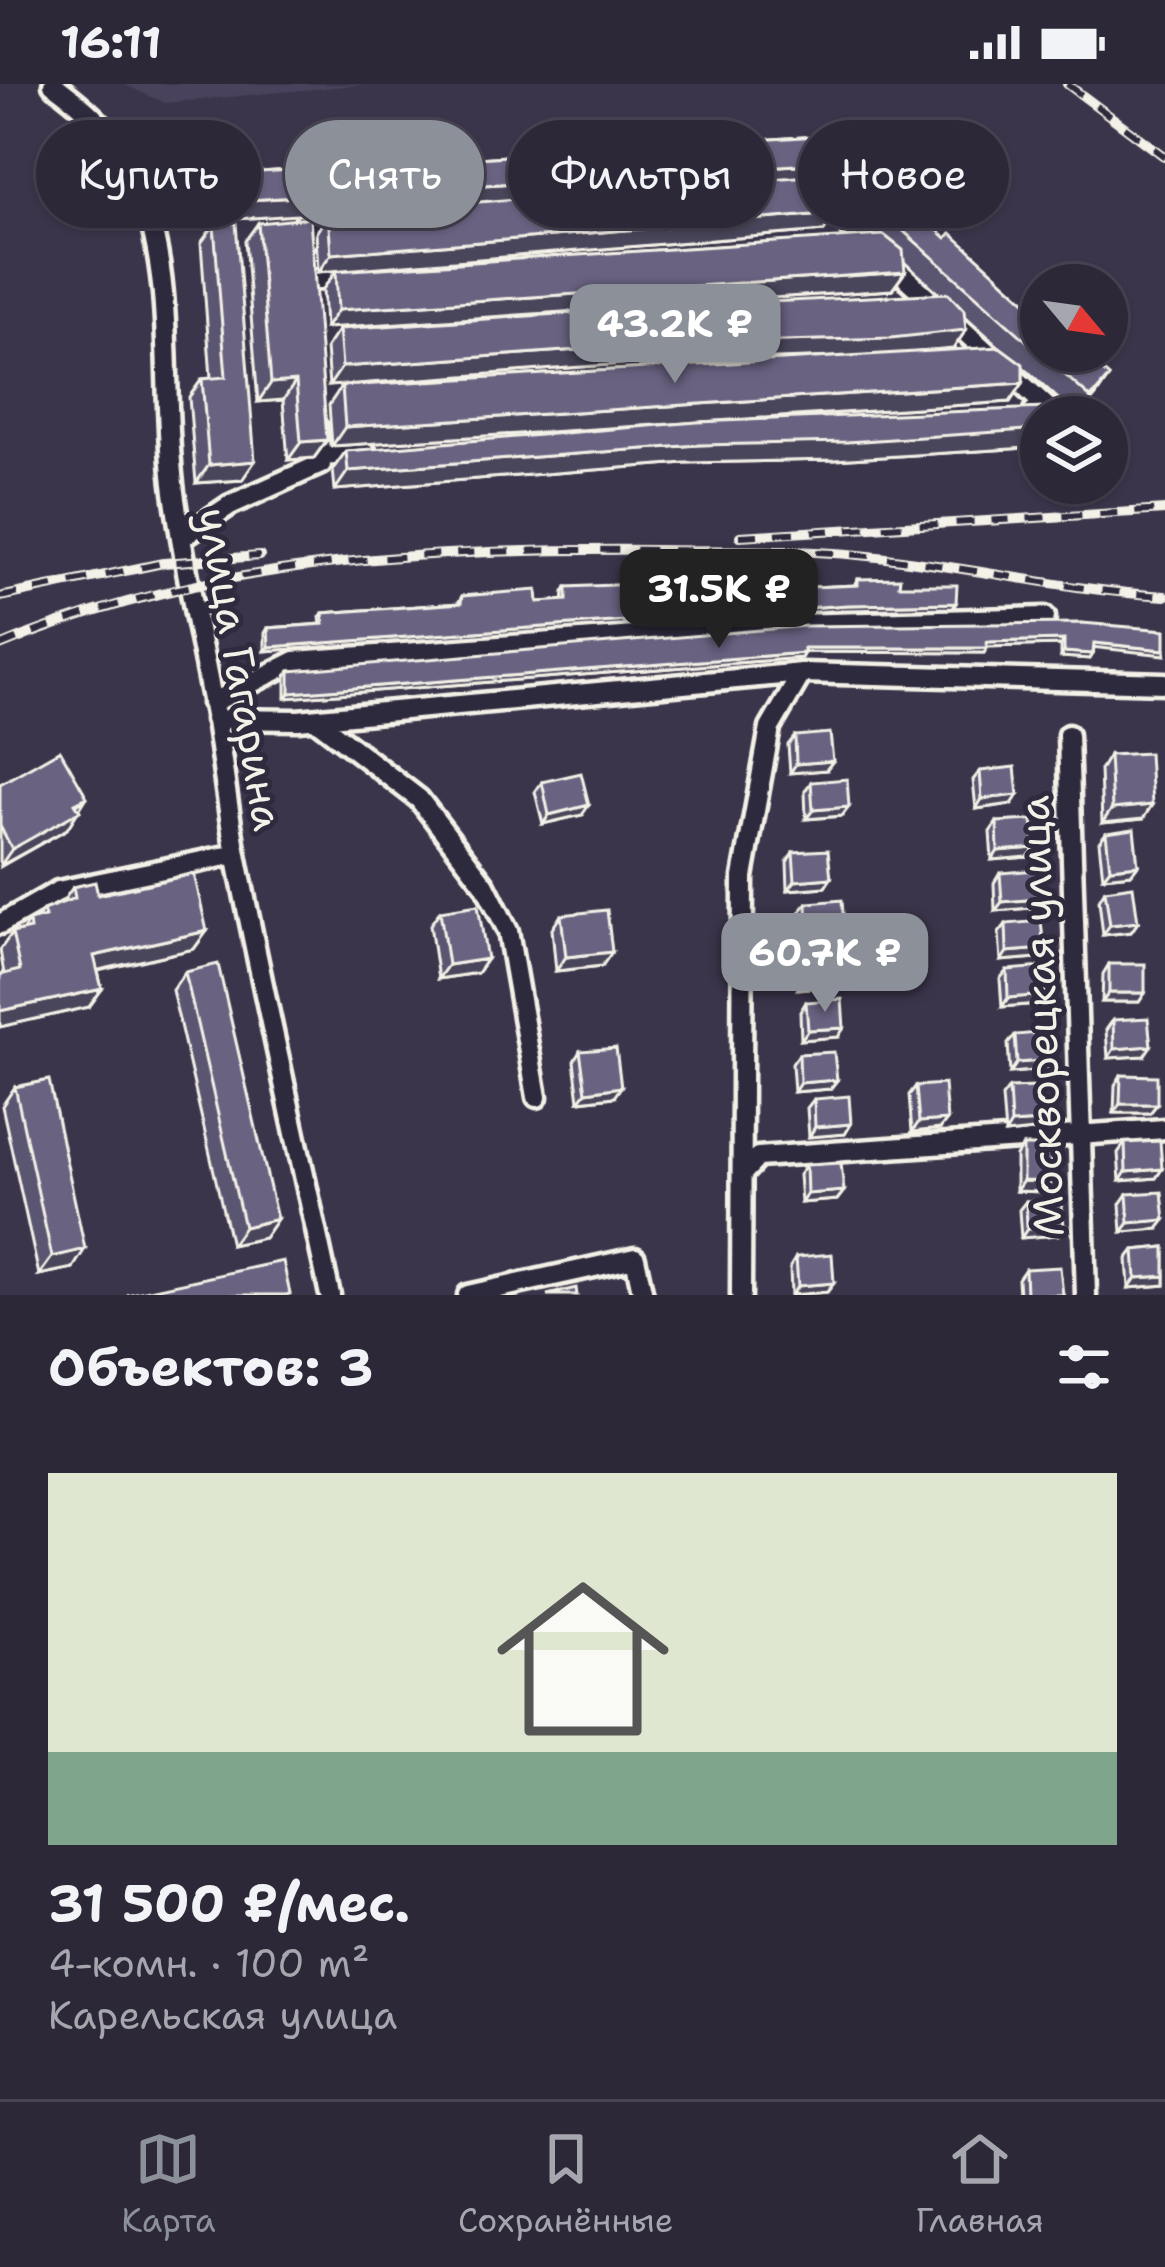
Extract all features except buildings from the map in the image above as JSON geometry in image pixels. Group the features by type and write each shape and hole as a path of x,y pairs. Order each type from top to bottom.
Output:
{"street":[{"name":"улица Гагарина","path":"52,84 96,116 115,138 134,171 147,209 169,358 173,487 236,854 330,1295"},
{"path":"306,228 310,290 379,275"},
{"path":"852,228 1050,410 1003,413"},
{"path":"841,241 864,239"},
{"path":"903,298 926,297"},
{"path":"968,357 991,356"},
{"path":"182,538 230,505 321,464 318,417"},
{"path":"320,456 391,452"},
{"path":"214,711 295,661 796,624 1045,617"},
{"path":"214,711 315,719 802,674 1165,683"},
{"path":"741,1295 746,842 770,728 802,674"},
{"path":"315,719 419,799 485,885 508,931 537,1096"},
{"name":"Москворецкая улица","path":"1068,735 1086,1295"},
{"path":"0,924 58,892 236,854"},
{"path":"742,1174 758,1157 1165,1130"},
{"path":"468,1295 635,1258 643,1295"}],"shaded area":[{"path":"123,84 367,84 165,103"}],"railway":[{"path":"1067,84 1165,157"},
{"path":"740,536 1165,510"},
{"path":"0,646 79,617 241,576 324,564 492,552 834,553 1165,596"},
{"path":"0,597 163,563 260,556"}]}
